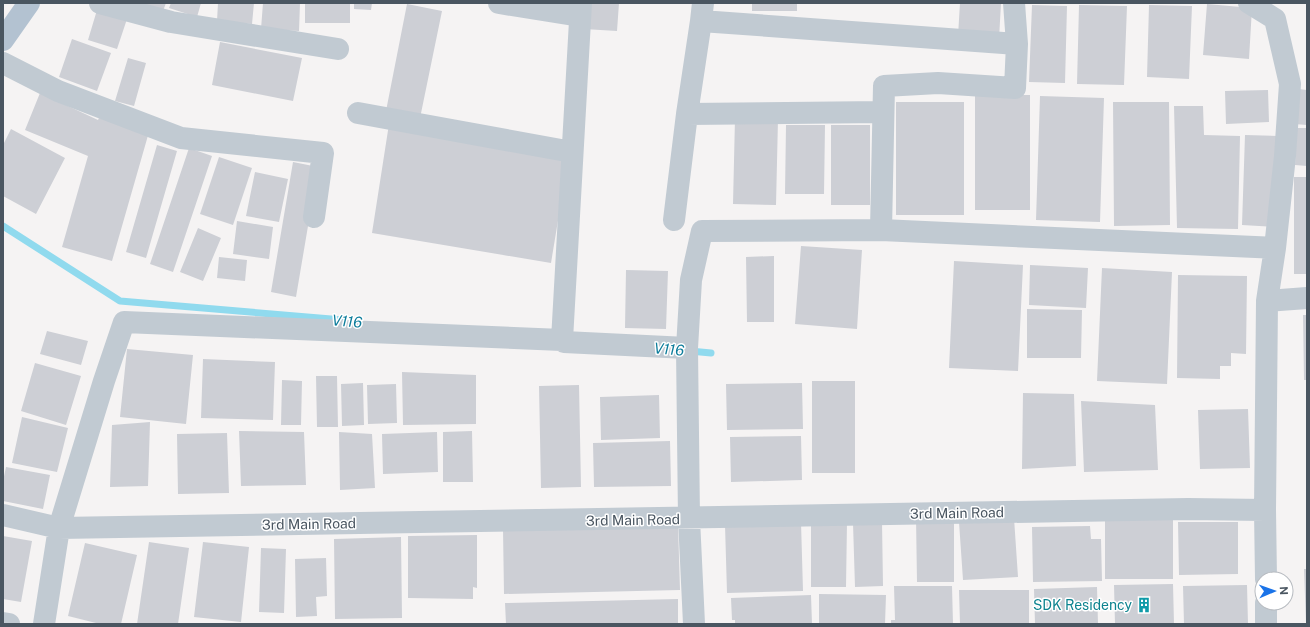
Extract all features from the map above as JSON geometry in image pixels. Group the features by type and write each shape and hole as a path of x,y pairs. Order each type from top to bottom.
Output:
{"main road":[{"path":"3,40 29,3"}],"street":[{"path":"100,3 171,22 338,49"},
{"path":"499,3 580,9 563,341"},
{"path":"880,230 884,86 938,83 1015,88 1017,44 1014,3"},
{"path":"1249,3 1275,19 1298,84 1285,156 1275,248 1267,300 1266,571"},
{"path":"674,220 686,114 702,12 1017,44"},
{"path":"3,63 58,91 181,138 323,153 314,217"},
{"path":"686,114 883,112"},
{"path":"358,113 572,152"},
{"path":"694,624 689,519 686,347 691,280 702,231 880,230 1275,248"},
{"path":"1267,300 1307,298"},
{"path":"44,624 59,528 104,380 124,322 686,347"},
{"name":"3rd Main Road","path":"3,515 59,528 1173,510 1265,510"},
{"path":"1266,611 1266,624"},
{"path":"3,623 9,624"}],"building":[{"path":"140,3 166,3 163,11"},
{"path":"171,3 201,3 197,17 169,8"},
{"path":"218,3 254,3 252,24 217,21"},
{"path":"263,3 300,3 299,31 261,29"},
{"path":"305,3 350,3 350,23 305,23"},
{"path":"354,3 372,3 371,10 354,9"},
{"path":"585,3 619,3 617,31 584,29"},
{"path":"752,3 797,3 797,11 752,11"},
{"path":"960,3 1001,3 999,39 958,36"},
{"path":"407,4 442,11 419,123 385,116"},
{"path":"1207,4 1252,8 1249,59 1203,55"},
{"path":"1032,5 1067,6 1065,83 1029,82"},
{"path":"1079,5 1127,6 1124,85 1077,84"},
{"path":"1149,5 1192,6 1189,79 1147,77"},
{"path":"97,10 127,19 117,49 88,40"},
{"path":"72,39 111,53 97,91 59,77"},
{"path":"220,42 302,58 293,101 212,85"},
{"path":"128,58 146,63 134,106 115,101"},
{"path":"1298,89 1307,90 1307,125 1294,124"},
{"path":"1268,90 1269,122 1226,124 1225,91"},
{"path":"40,93 98,120 99,118 149,132 112,261 62,247 88,156 25,130"},
{"path":"975,95 1030,95 1030,210 975,210"},
{"path":"1040,96 1104,98 1100,222 1036,220"},
{"path":"896,102 964,102 964,215 896,215"},
{"path":"1113,102 1169,102 1170,225 1114,226"},
{"path":"1174,106 1203,106 1204,135 1240,136 1238,229 1177,228"},
{"path":"735,118 778,119 776,205 733,204"},
{"path":"389,124 569,154 551,263 372,233"},
{"path":"786,125 825,125 824,194 785,194"},
{"path":"831,125 870,125 870,205 831,205"},
{"path":"1297,128 1307,128 1307,166 1295,165"},
{"path":"11,129 65,158 36,214 3,196 3,145"},
{"path":"1245,135 1279,136 1276,227 1242,225"},
{"path":"157,145 177,151 146,258 126,252"},
{"path":"189,148 212,156 173,272 150,264"},
{"path":"219,157 252,168 233,225 200,214"},
{"path":"293,162 318,167 296,297 271,292"},
{"path":"255,172 288,179 279,222 246,216"},
{"path":"1294,177 1307,177 1307,274 1294,274"},
{"path":"237,221 273,227 269,259 233,254"},
{"path":"198,228 221,238 203,281 180,272"},
{"path":"801,246 862,250 857,329 795,324"},
{"path":"774,256 774,322 747,322 746,257"},
{"path":"219,257 247,260 245,281 217,278"},
{"path":"954,261 1023,265 1018,371 949,368"},
{"path":"1030,265 1088,268 1086,308 1029,305"},
{"path":"1102,268 1172,272 1167,384 1097,381"},
{"path":"626,270 668,271 666,329 625,328"},
{"path":"1178,275 1247,276 1246,354 1231,353 1231,366 1220,366 1220,379 1177,378"},
{"path":"1027,309 1082,310 1081,358 1027,358"},
{"path":"1303,315 1307,315 1307,380 1304,380"},
{"path":"47,331 88,341 81,365 40,354"},
{"path":"127,349 193,355 186,424 120,417"},
{"path":"203,359 275,362 273,420 201,418"},
{"path":"35,363 81,376 66,425 21,411"},
{"path":"402,372 476,375 476,424 403,425"},
{"path":"316,376 337,376 338,427 317,427"},
{"path":"282,380 302,381 301,425 281,425"},
{"path":"812,381 855,381 855,473 812,473"},
{"path":"363,383 364,425 342,426 341,384"},
{"path":"802,383 803,429 727,430 726,384"},
{"path":"396,384 397,423 368,424 367,385"},
{"path":"579,385 581,487 541,488 539,386"},
{"path":"1023,393 1074,394 1076,466 1022,469"},
{"path":"659,395 660,438 601,440 600,397"},
{"path":"1081,401 1155,405 1158,470 1084,472"},
{"path":"1248,409 1250,468 1200,469 1198,410"},
{"path":"22,417 68,428 57,472 12,463"},
{"path":"150,422 148,486 110,487 112,425"},
{"path":"239,431 304,432 306,485 241,486"},
{"path":"472,431 473,482 443,482 443,432"},
{"path":"339,432 372,434 375,488 340,490"},
{"path":"437,432 438,472 383,474 382,434"},
{"path":"227,433 229,493 178,494 177,434"},
{"path":"801,436 802,480 731,482 730,437"},
{"path":"670,441 671,486 594,487 593,443"},
{"path":"6,467 50,475 43,509 3,501 3,481"},
{"path":"916,517 954,517 954,582 917,582"},
{"path":"1014,518 1018,577 963,580 959,522"},
{"path":"1173,519 1173,579 1105,579 1105,520"},
{"path":"801,522 803,591 727,593 725,525"},
{"path":"811,522 847,522 846,587 811,587"},
{"path":"882,522 883,586 855,587 853,523"},
{"path":"1178,522 1238,522 1238,574 1179,575"},
{"path":"678,525 680,590 504,594 503,529"},
{"path":"1090,526 1091,539 1101,539 1102,581 1033,582 1032,527"},
{"path":"477,535 477,588 473,587 473,599 408,598 408,536"},
{"path":"3,536 32,541 21,602 3,599"},
{"path":"401,537 402,618 335,619 334,539"},
{"path":"149,542 189,548 178,624 137,624"},
{"path":"203,542 249,547 241,622 194,617"},
{"path":"85,543 137,555 121,624 100,624 68,616"},
{"path":"261,548 286,549 284,613 259,612"},
{"path":"326,558 327,596 316,597 317,616 296,617 295,559"},
{"path":"1304,569 1307,569 1307,624 1306,624"},
{"name":"SDK Residency","path":"1173,584 1174,624 1115,624 1114,585"},
{"path":"1247,585 1248,624 1184,624 1183,586"},
{"path":"894,586 952,586 953,624 891,624 891,620 895,620"},
{"path":"1097,587 1098,624 1035,624 1034,589"},
{"path":"959,590 1029,590 1029,624 960,624"},
{"path":"819,594 886,595 885,624 819,624"},
{"path":"811,595 812,624 735,624 735,620 732,620 731,598"},
{"path":"678,599 678,624 506,624 505,603"}],"waterway":[{"name":"V116","path":"3,226 120,301 343,320"},
{"name":"V116","path":"690,351 711,353"}],"place":[{"name":"SDK Residency","path":"1144,605"}]}
